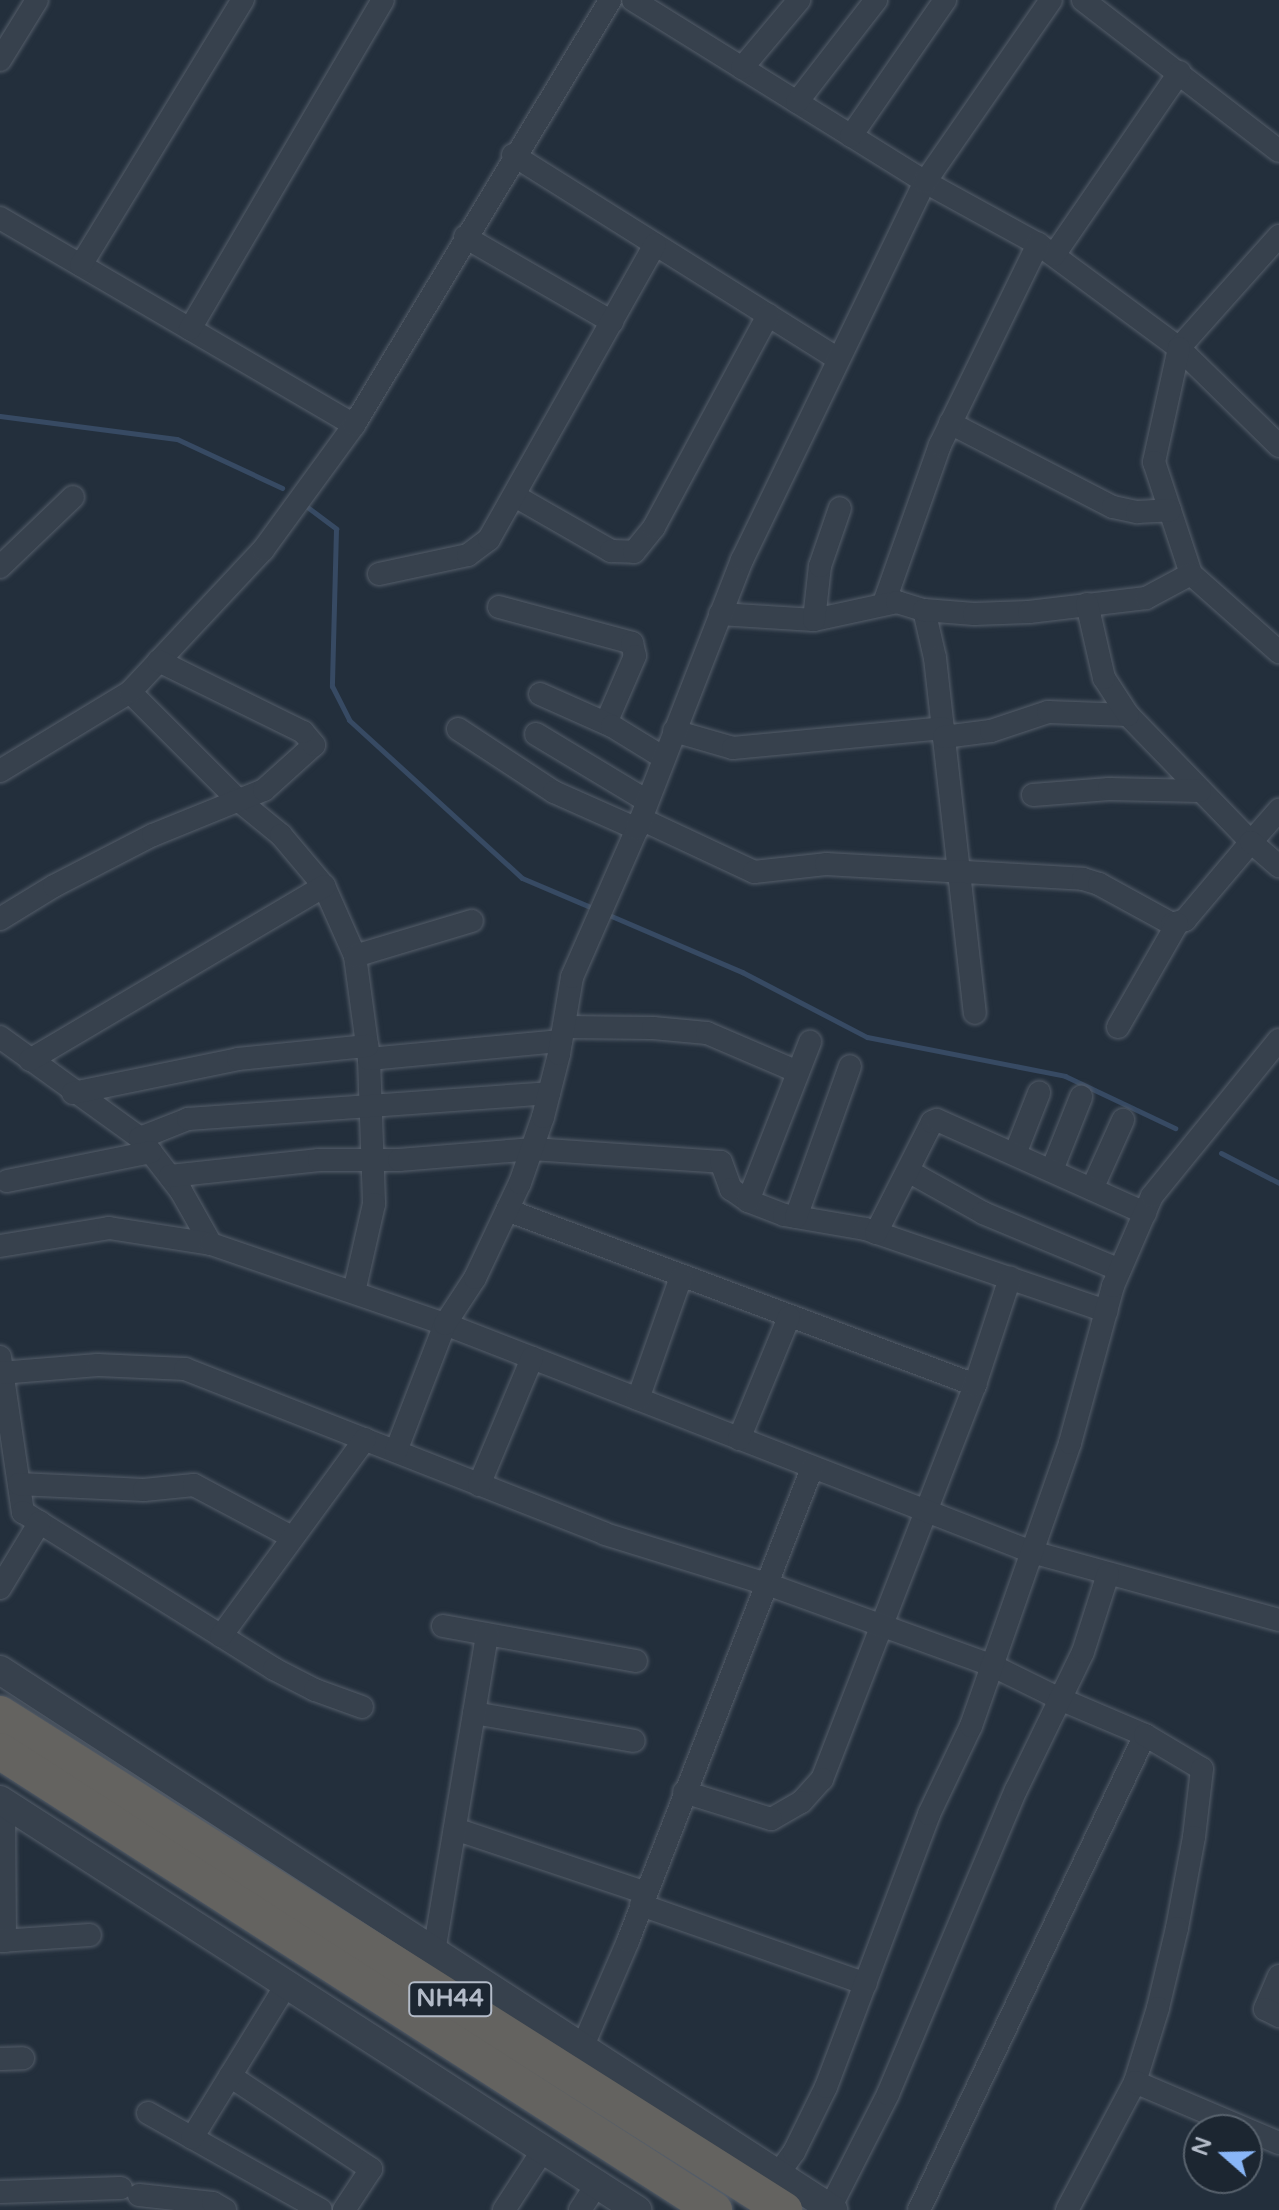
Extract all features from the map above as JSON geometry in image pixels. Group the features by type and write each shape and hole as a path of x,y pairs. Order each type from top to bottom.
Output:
{"highway":[{"name":"NH44","path":"0,1714 103,1800 714,2210"},
{"name":"NH44","path":"0,1751 103,1800 784,2210"}],"street":[{"path":"0,60 37,0"},
{"path":"81,265 243,0"},
{"path":"190,329 383,0"},
{"path":"0,771 130,692 263,550 354,425 513,155 610,0"},
{"path":"633,0 925,182 1046,249 1179,348 1279,446"},
{"path":"742,68 799,0"},
{"path":"797,102 876,0"},
{"path":"851,136 945,0"},
{"path":"396,1451 445,1324 475,1278 532,1149 549,1093 572,977 642,816 720,614 838,359 925,182 1051,0"},
{"path":"1083,0 1279,151"},
{"path":"884,603 950,423 1046,249 1180,72"},
{"path":"513,155 838,359"},
{"path":"0,218 354,425"},
{"path":"1279,236 1179,348 1154,462 1191,574 1279,652"},
{"path":"465,237 612,322"},
{"path":"379,574 468,555 489,539 655,244"},
{"path":"515,496 611,551 634,552 654,527 768,315"},
{"path":"950,423 1113,507 1137,512 1170,510"},
{"path":"0,567 73,497"},
{"path":"814,620 820,566 840,508"},
{"path":"720,614 814,620 897,602 924,610 974,614 1146,598 1191,574"},
{"path":"1087,604 1104,678 1128,715 1200,791 1279,866"},
{"path":"499,607 632,643 635,656 606,723"},
{"path":"924,610 935,658 975,1013"},
{"path":"0,919 54,886 153,835 264,790 314,745 303,732 159,661"},
{"path":"130,692 237,799 281,835 324,886 355,956 368,1052 374,1204 354,1292"},
{"path":"540,694 606,723 664,758"},
{"path":"674,731 733,748 991,731 1048,712 1128,715"},
{"path":"458,729 554,792 642,816"},
{"path":"536,734 642,816 754,872 814,864 1092,880 1157,919 1177,924"},
{"path":"1033,795 1109,789 1200,791"},
{"path":"1118,1027 1177,924 1185,920 1279,810"},
{"path":"30,1060 324,886"},
{"path":"355,956 472,921"},
{"path":"73,1093 238,1059 368,1052 653,1028 707,1033 798,1072"},
{"path":"0,1037 146,1145 170,1176 211,1244"},
{"path":"778,2174 794,2152 826,2087 929,1814 971,1726 1070,1443 1120,1270 1152,1196 1178,1160 1279,1040"},
{"path":"748,1201 810,1042"},
{"path":"796,1217 850,1066"},
{"path":"7,1181 146,1145 188,1119 549,1093"},
{"path":"1015,1154 1039,1093"},
{"path":"1052,1170 1081,1097"},
{"path":"876,1233 932,1122 937,1120 1145,1213"},
{"path":"1092,1189 1123,1120"},
{"path":"170,1176 245,1166 532,1149 721,1162 731,1189 748,1201 796,1217 876,1233 1106,1311"},
{"path":"908,1171 983,1213 1120,1270"},
{"path":"507,1210 975,1385"},
{"path":"0,1246 109,1228 211,1244 445,1324 1032,1552 1279,1620"},
{"path":"638,1399 681,1277"},
{"path":"684,1792 763,1819 780,1817 801,1802 822,1779 880,1623 927,1512 975,1385 1010,1278"},
{"path":"739,1439 789,1317"},
{"path":"479,1485 532,1358"},
{"path":"362,1707 315,1690 221,1636 23,1512 1,1367 98,1365 185,1369 605,1534 767,1584 991,1665 1060,1699 1145,1735 1202,1769 1194,1837 1177,1928 1135,2082 1067,2210"},
{"path":"221,1636 365,1439"},
{"path":"582,2048 644,1899 812,1468"},
{"path":"19,1484 144,1490 194,1485 292,1537"},
{"path":"0,1588 40,1522"},
{"path":"0,1670 832,2209 888,2094 1016,1790 1083,1652 1108,1574"},
{"path":"443,1626 636,1661"},
{"path":"434,1952 487,1634"},
{"path":"474,1713 634,1741"},
{"path":"919,2210 1145,1735"},
{"path":"2,1801 2,1941 90,1935"},
{"path":"2,1801 637,2210"},
{"path":"455,1829 866,1984"},
{"path":"1279,1976 1265,2009 1279,2016"},
{"path":"192,2138 286,1985"},
{"path":"230,2076 371,2169 344,2210"},
{"path":"1135,2082 1279,2143"},
{"path":"148,2113 321,2210"},
{"path":"504,2210 543,2150"},
{"path":"580,2210 597,2184"},
{"path":"14,2198 130,2192 213,2203 225,2210"}],"waterway":[{"path":"0,416 177,439 282,488"},
{"path":"306,506 336,529 332,686 349,720 522,878 588,906"},
{"path":"609,915 742,972 867,1037 1065,1076 1175,1128"},
{"path":"1221,1153 1279,1183"}]}
